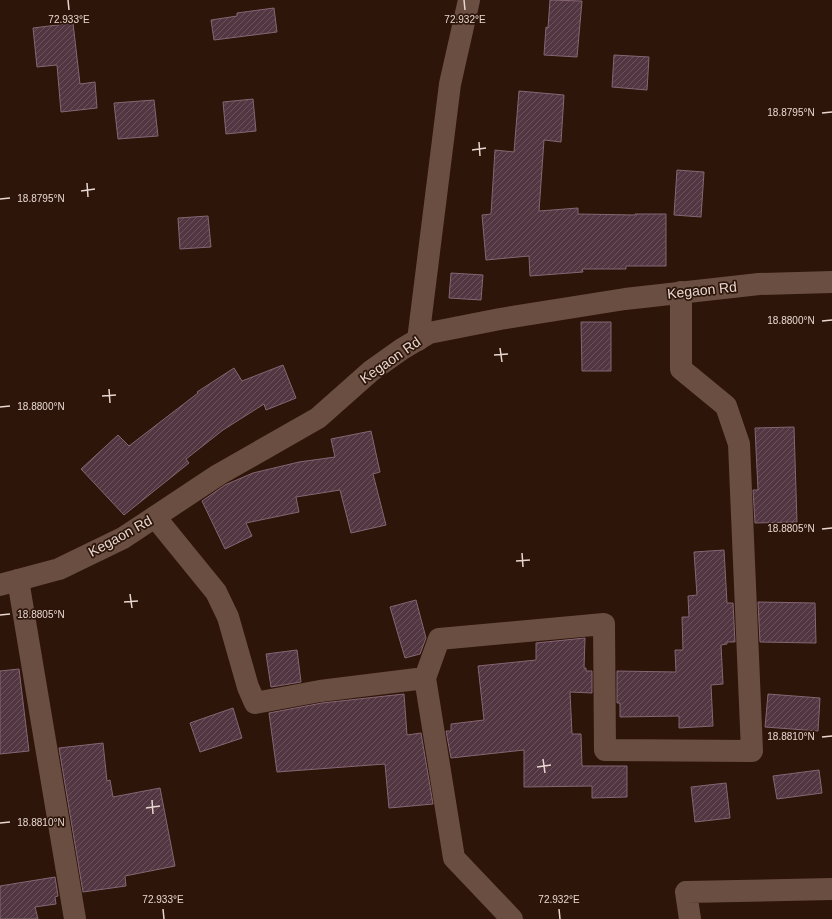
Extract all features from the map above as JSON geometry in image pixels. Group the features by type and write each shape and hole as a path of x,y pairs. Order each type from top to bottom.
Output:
{"street":[{"path":"418,340 450,84 469,0"},
{"name":"Kegaon Rd","path":"9,582 59,569 123,538 218,475 318,418 371,371 402,349 429,333 500,319 625,299 759,284 832,282"},
{"path":"512,919 454,858 425,678 439,639 604,624 605,750 752,751 739,444 726,406 681,369 681,292"},
{"path":"155,516 216,592 228,617 248,687 255,703 320,691 425,678"},
{"path":"9,582 76,919"},
{"path":"690,919 686,892 832,889"}],"building":[{"path":"550,0 582,1 577,57 544,55"},
{"path":"274,8 277,32 214,40 211,20 237,16 237,13"},
{"path":"73,23 80,84 95,82 97,108 61,112 57,65 37,67 33,28"},
{"path":"614,55 649,57 647,90 612,87"},
{"path":"519,91 564,95 561,142 544,140 539,211 578,208 578,214 666,214 666,266 626,266 626,269 582,269 583,272 530,276 529,256 486,260 482,215 491,214 495,150 514,152"},
{"path":"253,99 256,131 226,134 223,102"},
{"path":"154,100 158,136 118,139 114,103"},
{"path":"677,170 704,172 701,217 674,215"},
{"path":"208,216 211,247 180,249 178,218"},
{"path":"451,273 483,275 481,300 449,298"},
{"path":"581,322 611,322 611,371 582,371"},
{"path":"283,365 296,398 266,410 264,404 223,430 186,459 189,463 124,515 81,469 118,435 129,446 198,393 197,392 234,368 242,381"},
{"path":"794,427 797,522 755,523 753,490 758,490 755,428"},
{"path":"371,431 380,472 373,474 386,525 351,533 340,490 296,497 299,512 246,523 252,536 225,549 202,501 225,485 253,473 299,462 335,457 331,439"},
{"path":"724,550 727,603 733,603 735,642 727,642 727,644 721,645 723,684 711,685 713,726 679,728 679,716 620,717 620,703 617,703 617,671 676,672 675,650 683,650 682,617 689,617 688,596 697,595 694,552"},
{"path":"416,600 426,638 420,654 405,658 390,607"},
{"path":"758,602 815,603 816,643 760,642"},
{"path":"585,638 584,668 586,668 586,671 592,671 592,693 570,692 572,734 581,734 582,766 627,766 627,797 592,798 592,786 524,787 524,750 451,758 446,731 451,731 451,724 484,720 478,666 536,660 536,643"},
{"path":"297,650 301,682 271,687 266,654"},
{"path":"19,669 29,751 0,754 0,671"},
{"path":"404,694 407,735 421,733 433,804 389,808 385,764 277,772 269,713 322,703"},
{"path":"768,694 820,698 818,731 765,727"},
{"path":"233,708 242,738 200,752 190,723"},
{"path":"103,743 107,781 110,780 113,797 160,788 175,866 125,876 126,886 83,892 59,748"},
{"path":"819,770 822,793 777,799 773,776"},
{"path":"726,783 730,818 695,822 691,787"},
{"path":"55,877 58,896 55,897 56,904 35,907 38,919 0,919 0,886"}]}
